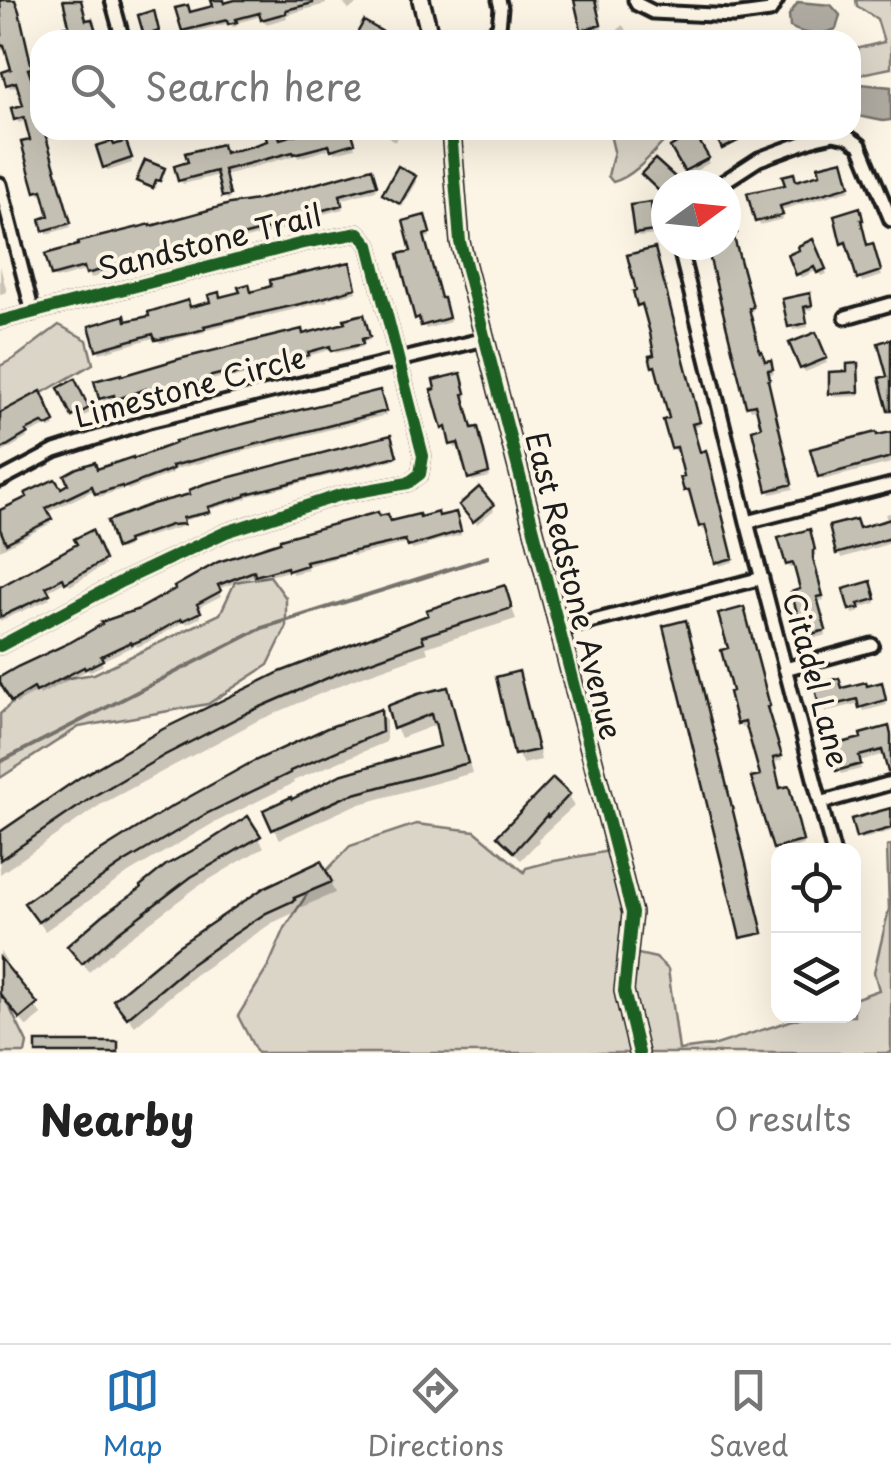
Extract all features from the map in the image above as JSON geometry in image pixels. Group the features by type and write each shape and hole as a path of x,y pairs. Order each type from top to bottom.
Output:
{"street":[{"path":"112,0 120,30"},
{"path":"421,0 428,30"},
{"path":"496,30 499,0"},
{"path":"635,0 654,12 733,16 770,11 777,0"},
{"name":"East Redstone Avenue","path":"451,140 460,242 632,913 624,991 639,1053"},
{"path":"741,171 759,159 812,140"},
{"path":"851,140 860,145 891,220"},
{"path":"0,184 33,313"},
{"name":"Sandstone Trail","path":"0,321 359,232 369,246 398,360"},
{"name":"Citadel Lane","path":"683,260 831,843"},
{"path":"846,317 891,304"},
{"name":"Limestone Circle","path":"0,480 55,451 149,421 485,339"},
{"path":"0,646 226,532 340,495 408,483 420,474 422,456 398,360"},
{"path":"747,522 891,485"},
{"path":"558,630 762,578"},
{"path":"785,670 872,644"},
{"path":"820,803 891,783"}],"shaded area":[{"path":"856,0 891,0 891,68 861,74 861,48 884,42 877,19 857,6"},
{"path":"798,2 831,5 840,15 836,29 797,30 790,27 789,15"},
{"path":"861,84 891,87 891,120 861,117"},
{"path":"611,140 665,140 637,168 613,182 608,176 614,151"},
{"path":"59,325 87,340 93,364 0,419 0,366"},
{"path":"270,576 286,598 286,628 268,665 208,704 79,727 0,778 0,714 32,684 94,674 220,614 235,582"},
{"path":"416,824 475,831 524,872 549,862 609,851 623,911 633,1053 257,1053 238,1016 313,885 350,846"},
{"path":"891,845 891,1053 646,1053 630,991 634,953 656,958 668,969 679,1050 716,1045 784,1023 861,1023 861,996 879,990 874,972 889,909 887,847"},
{"path":"0,995 27,1043 25,1053 0,1053"}],"building":[{"path":"0,0 15,0 30,59 30,140 24,117 14,120 11,108 23,105 16,82 6,85 2,72 11,69 4,45 0,46"},
{"path":"63,0 81,0 86,20 92,19 96,30 65,30 64,26 69,25"},
{"path":"211,0 313,0 261,20 259,13 228,24 227,20 182,30 175,8 188,5 190,12 213,6"},
{"path":"574,0 595,0 601,25 581,30"},
{"path":"154,10 159,30 142,30 138,15"},
{"path":"364,21 380,30 359,30"},
{"path":"47,140 71,223 43,231 40,219 49,216 42,190 35,192 21,142"},
{"path":"681,140 699,140 709,158 683,170 670,147"},
{"path":"718,140 740,140 722,149"},
{"path":"112,141 114,145 126,141 132,158 103,168 96,146"},
{"path":"267,141 355,143 331,150 329,145 293,152 224,170 230,195 222,197 216,171 178,181 174,166 188,162 185,153 222,144 224,153"},
{"path":"655,159 667,170 651,170 651,184 641,174"},
{"path":"145,160 165,168 153,188 136,181"},
{"path":"843,160 850,186 780,206 783,215 755,222 747,193 785,185 782,176 794,173 796,181 820,174 818,166"},
{"path":"398,166 416,176 400,204 382,194"},
{"path":"372,168 377,185 340,195 342,205 316,212 317,217 86,274 84,267 51,276 45,254 78,242"},
{"path":"651,202 651,231 634,234 630,205"},
{"path":"860,207 867,245 873,243 881,271 857,279 846,242 841,244 834,215"},
{"path":"425,215 430,233 424,235 449,318 421,326 419,317 415,319 398,254 411,251 403,221"},
{"path":"813,239 826,269 817,273 814,267 796,275 788,255"},
{"path":"651,249 651,260 658,260 700,422 692,424 700,452 706,450 733,558 715,563 705,525 699,527 689,490 684,491 677,447 671,448 663,420 669,418 649,356 654,355 650,333 642,304 637,306 627,255"},
{"path":"710,260 740,260 760,352 765,361 771,360 773,369 768,370 768,380 792,484 767,491 752,430 761,427 755,404 746,406"},
{"path":"350,262 356,288 204,326 205,329 186,334 155,340 153,334 96,350 89,326 125,315 126,321 149,316 148,312 188,300 190,307 210,302 208,295 219,292 220,297 240,292 238,287 249,284 251,292 271,286 270,280"},
{"path":"810,293 812,305 804,307 807,323 788,327 782,299"},
{"path":"364,314 370,337 362,339 363,344 331,351 330,346 270,363 271,366 208,377 209,382 198,385 197,382 147,395 146,389 115,400 114,395 99,399 94,381 302,329 303,334"},
{"path":"816,332 827,358 800,369 789,343"},
{"path":"891,339 888,411 879,378 887,376 878,343"},
{"path":"858,363 859,392 829,394 829,372 847,371 847,364"},
{"path":"461,373 472,428 478,427 489,473 468,479 458,443 450,445 446,427 442,429 431,390 435,389 433,380"},
{"path":"75,379 89,408 72,417 58,388"},
{"path":"380,390 386,411 172,466 173,469 123,488 95,494 92,486 46,508 52,519 6,543 0,529 0,510 55,479 61,488 68,484 64,475 77,468 95,462 97,469 175,441"},
{"path":"41,391 55,422 26,431 0,450 0,413"},
{"path":"876,432 891,432 891,457 818,477 810,449"},
{"path":"391,435 397,456 246,494 208,507 210,512 183,518 184,524 127,540 128,544 116,549 107,521 190,494 189,490 204,484"},
{"path":"479,487 494,505 473,522 459,505"},
{"path":"378,512 379,516 388,514 390,521 419,514 420,517 438,512 439,516 456,512 461,531 408,547 405,540 306,562 307,565 288,571 287,567 255,576 254,571 218,585 221,591 197,604 201,612 101,656 103,660 36,692 34,688 11,702 0,683 0,677 17,667 71,642 101,622 139,609 218,562 280,539"},
{"path":"856,519 859,528 891,519 891,538 836,554 829,526"},
{"path":"810,529 823,596 817,597 826,630 804,636 791,592 800,589 793,563 786,565 778,538"},
{"path":"92,530 105,560 65,583 63,578 46,587 50,594 0,617 0,587 77,544 74,539"},
{"path":"871,581 876,599 849,610 843,589"},
{"path":"505,585 512,608 422,636 424,642 249,712 94,796 0,860 0,832 79,778 163,729 280,672 428,615 426,610"},
{"path":"744,607 782,756 773,758 780,788 789,786 803,841 771,843 751,777 760,775 745,722 737,724 729,692 732,691 721,650 728,648 718,614"},
{"path":"686,620 763,933 740,938 663,626"},
{"path":"519,671 538,750 514,755 496,677"},
{"path":"839,678 842,688 882,682 886,700 859,708 857,699 820,709 814,685"},
{"path":"448,687 468,763 347,796 272,830 263,810 340,775 440,746 431,714 393,729 387,706"},
{"path":"381,709 382,732 290,771 206,814 125,862 38,922 24,903 171,807 252,762"},
{"path":"889,726 891,772 882,750 859,756 861,764 836,771 829,746"},
{"path":"553,778 570,794 514,852 497,836"},
{"path":"891,808 891,828 856,838 851,819"},
{"path":"248,816 261,836 191,877 82,964 67,946 166,865"},
{"path":"321,861 332,882 266,913 190,965 127,1018 113,1000 178,946 265,887"},
{"path":"0,958 38,1004 20,1019 0,994"},
{"path":"36,1042 118,1042 118,1053 36,1053"}],"waterway":[{"path":"0,762 262,628 488,557"}],"cycle path":[{"path":"452,140 460,242 632,913 624,991 639,1053"},
{"path":"0,321 303,243 359,233 369,245 423,456 420,474 408,483 340,495 226,532 122,581 0,646"}]}
